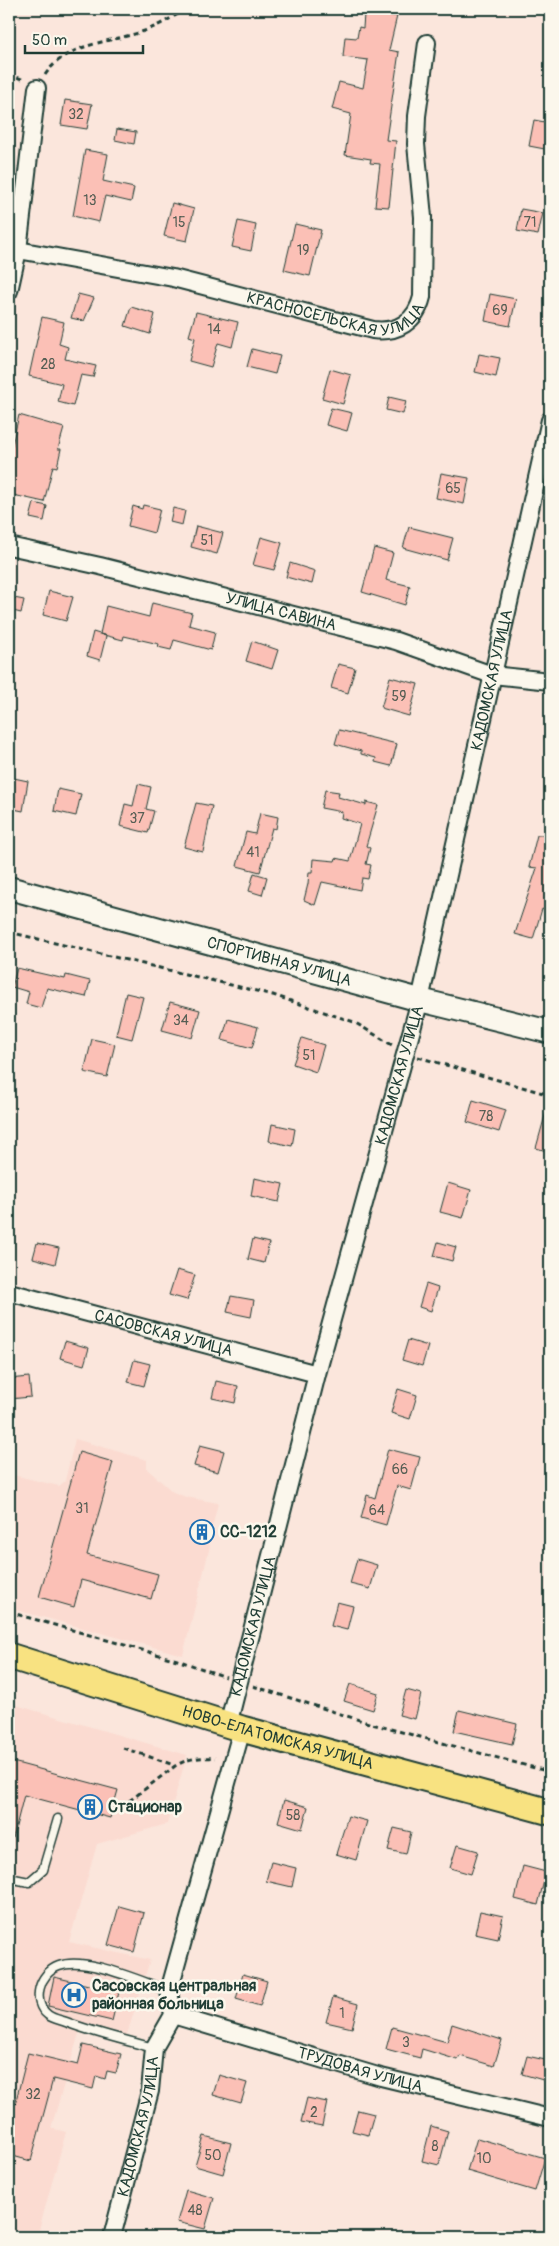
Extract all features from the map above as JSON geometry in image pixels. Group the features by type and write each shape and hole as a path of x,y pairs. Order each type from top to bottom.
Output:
{"main road":[{"name":"НОВО-ЕЛАТОМСКАЯ УЛИЦА","path":"9,1656 235,1727 550,1812"}],"street":[{"name":"КРАСНОСЕЛЬСКАЯ УЛИЦА","path":"18,250 173,278 373,330 385,331 404,325 414,317 422,297 423,217 416,144 417,116 427,43"},
{"path":"9,291 18,250 37,88"},
{"name":"КАДОМСКАЯ УЛИЦА","path":"112,2237 150,2091 154,2048 173,2015 169,1992 235,1727 237,1681 420,1000 550,420"},
{"name":"УЛИЦА САВИНА","path":"9,546 100,566 396,640 492,675 550,681"},
{"name":"СПОРТИВНАЯ УЛИЦА","path":"9,888 420,1000 550,1032"},
{"name":"САСОВСКАЯ УЛИЦА","path":"9,1292 318,1374"},
{"name":"ТРУДОВАЯ УЛИЦА","path":"173,2015 381,2077 550,2118"}],"lane":[{"path":"9,1878 29,1882 44,1870 58,1819"},
{"path":"154,2048 83,2028 49,2016 41,2006 38,1998 44,1977 58,1966 77,1964 100,1968 169,1992"}],"path":[{"path":"37,88 47,71 68,53 139,33 164,23 186,9"},
{"path":"9,932 273,995 354,1022 405,1053 550,1095"},
{"path":"9,1612 178,1660 372,1724 550,1772"},
{"path":"123,1748 175,1766"},
{"path":"115,1812 185,1760 201,1757 215,1758"}],"shaded area":[{"path":"75,1439 147,1460 147,1469 173,1492 186,1497 218,1503 210,1529 196,1526 193,1537 207,1541 210,1546 183,1655 9,1608 9,1474 59,1486 65,1481"},
{"name":"Сасовская центральная районная больница","path":"9,1703 187,1755 167,1824 97,1844 69,1942 150,1960 125,2041 80,2030 51,2128 66,2132 37,2237 9,2237"}],"building":[{"path":"364,14 397,16 389,50 399,52 386,140 396,141 389,207 375,206 380,164 370,163 371,159 345,155 351,114 332,109 339,82 363,88 368,60 343,57 345,37 357,38 359,27 363,28"},
{"path":"65,100 92,104 87,129 61,125"},
{"path":"534,120 550,123 550,150 529,146"},
{"path":"117,129 136,132 134,144 115,140"},
{"path":"85,150 108,154 103,181 134,188 131,202 105,196 99,222 73,216"},
{"path":"172,203 194,209 187,241 164,236"},
{"path":"521,209 543,213 538,235 517,231"},
{"path":"238,221 256,225 251,251 232,247"},
{"path":"295,224 321,230 310,276 284,270"},
{"path":"78,294 94,298 84,321 71,318"},
{"path":"490,294 516,299 510,326 485,321"},
{"path":"131,307 155,314 150,334 125,326"},
{"path":"196,312 238,322 232,347 218,343 211,367 189,361 195,338 189,336"},
{"path":"42,317 64,322 59,344 68,347 65,359 96,366 93,377 81,375 73,406 58,402 62,384 29,376"},
{"path":"252,349 280,356 275,374 247,367"},
{"path":"479,354 500,358 496,377 475,372"},
{"path":"330,369 351,375 343,404 322,398"},
{"path":"389,397 406,401 403,414 386,410"},
{"path":"331,408 352,413 347,431 326,425"},
{"path":"19,415 64,428 58,449 61,449 57,467 53,466 44,502 9,494 9,458"},
{"path":"441,473 469,478 464,504 436,498"},
{"path":"34,503 47,506 44,521 30,518"},
{"path":"143,505 160,509 154,533 128,526 133,506 142,509"},
{"path":"173,508 185,511 182,525 170,522"},
{"path":"196,526 223,533 217,554 191,547"},
{"path":"409,527 453,538 447,560 403,548"},
{"path":"261,537 282,543 274,570 253,565"},
{"path":"374,548 393,553 386,580 410,586 405,605 362,592"},
{"path":"290,563 315,571 312,584 286,577"},
{"path":"49,591 73,597 66,621 43,615"},
{"path":"9,597 24,600 21,613 9,610"},
{"path":"152,603 192,613 189,625 215,632 211,650 174,640 171,650 158,647 159,644 124,636 123,640 100,634 106,606 149,617"},
{"path":"93,632 106,636 100,660 87,656"},
{"path":"252,641 278,650 272,669 246,661"},
{"path":"338,664 355,668 348,693 331,688"},
{"path":"390,677 418,684 409,716 381,708"},
{"path":"339,730 397,744 391,766 375,762 376,758 361,754 361,751 335,744"},
{"path":"9,777 28,781 23,811 9,808"},
{"path":"138,784 151,787 146,809 154,811 148,833 120,826 125,804 133,806"},
{"path":"58,789 81,794 76,816 54,811"},
{"path":"325,790 339,792 338,797 366,805 366,802 378,805 366,846 370,848 366,864 371,865 368,879 362,878 360,890 322,882 315,905 304,900 309,872 312,872 313,859 335,861 336,858 350,861 360,824 341,818 342,812 321,808"},
{"path":"196,803 212,806 203,852 184,847"},
{"path":"260,813 278,817 276,829 272,828 260,872 237,866 246,832 255,834"},
{"path":"537,835 550,835 550,912 542,909 533,939 515,934 537,868 529,867"},
{"path":"254,873 267,877 262,895 249,891"},
{"path":"17,968 65,979 66,975 90,981 86,997 47,988 41,1008 26,1004 29,992 12,987"},
{"path":"126,993 143,997 132,1039 116,1035"},
{"path":"170,1002 200,1010 192,1038 162,1030"},
{"path":"228,1019 258,1027 252,1048 222,1040"},
{"path":"302,1038 324,1045 316,1072 293,1064"},
{"path":"92,1039 115,1044 107,1077 84,1072"},
{"path":"473,1100 506,1110 499,1132 467,1122"},
{"path":"546,1112 550,1112 550,1152 536,1148"},
{"path":"272,1124 295,1129 292,1146 269,1141"},
{"path":"254,1178 283,1184 279,1202 251,1196"},
{"path":"448,1183 471,1190 463,1218 440,1212"},
{"path":"253,1239 269,1243 264,1263 248,1259"},
{"path":"438,1242 456,1247 452,1261 434,1256"},
{"path":"37,1243 59,1248 55,1264 33,1258"},
{"path":"177,1270 195,1275 187,1300 169,1295"},
{"path":"426,1284 438,1288 431,1311 419,1307"},
{"path":"231,1296 254,1300 251,1317 227,1312"},
{"path":"408,1340 428,1346 422,1366 402,1360"},
{"path":"65,1341 89,1348 84,1365 60,1358"},
{"path":"134,1360 150,1364 144,1386 128,1382"},
{"path":"29,1377 31,1397 9,1399 9,1379"},
{"path":"216,1381 238,1386 235,1403 212,1398"},
{"path":"398,1389 417,1395 410,1419 391,1413"},
{"path":"200,1445 224,1451 218,1472 194,1466"},
{"path":"388,1449 420,1457 411,1490 397,1486 386,1525 361,1518 367,1495 375,1498"},
{"path":"79,1452 113,1462 87,1555 158,1574 151,1599 81,1580 74,1607 39,1597"},
{"path":"357,1559 377,1565 370,1589 350,1584"},
{"path":"337,1602 353,1606 347,1630 331,1626"},
{"path":"350,1684 378,1693 373,1710 344,1701"},
{"path":"406,1690 421,1694 415,1719 399,1715"},
{"path":"459,1710 517,1724 512,1744 454,1731"},
{"name":"Стационар","path":"9,1761 118,1790 110,1818 24,1795 13,1838 9,1838"},
{"path":"284,1800 308,1807 302,1829 278,1822"},
{"path":"348,1816 367,1821 356,1860 336,1854"},
{"path":"394,1828 411,1832 406,1854 388,1850"},
{"path":"457,1845 478,1851 471,1874 450,1868"},
{"path":"271,1862 296,1868 292,1887 266,1881"},
{"path":"523,1866 546,1872 538,1905 515,1899"},
{"path":"119,1906 144,1913 134,1952 108,1945"},
{"path":"480,1911 503,1916 498,1939 475,1934"},
{"path":"243,1974 267,1981 260,2006 236,1999"},
{"path":"54,1977 119,1992 112,2021 48,2006"},
{"path":"333,1997 358,2004 352,2028 326,2022"},
{"path":"452,2024 502,2040 494,2066 460,2056 458,2060 422,2049 420,2058 386,2049 392,2027 447,2042"},
{"path":"83,2045 121,2054 116,2073 107,2071 105,2079 96,2076 93,2089 53,2079 31,2161 9,2155 9,2128 28,2053 78,2065"},
{"path":"527,2056 550,2061 550,2082 522,2074"},
{"path":"219,2075 247,2083 241,2103 213,2095"},
{"path":"307,2098 327,2102 322,2126 301,2122"},
{"path":"358,2110 374,2114 368,2135 352,2131"},
{"path":"431,2126 448,2131 439,2165 422,2161"},
{"path":"204,2136 231,2143 223,2174 195,2166"},
{"path":"477,2138 545,2158 535,2191 467,2171"},
{"path":"186,2190 214,2198 205,2229 177,2222"}],"place":[{"name":"СС-1212","path":"202,1532"},
{"name":"Стационар","path":"90,1807"},
{"name":"Сасовская центральная районная больница","path":"74,1995"}]}
